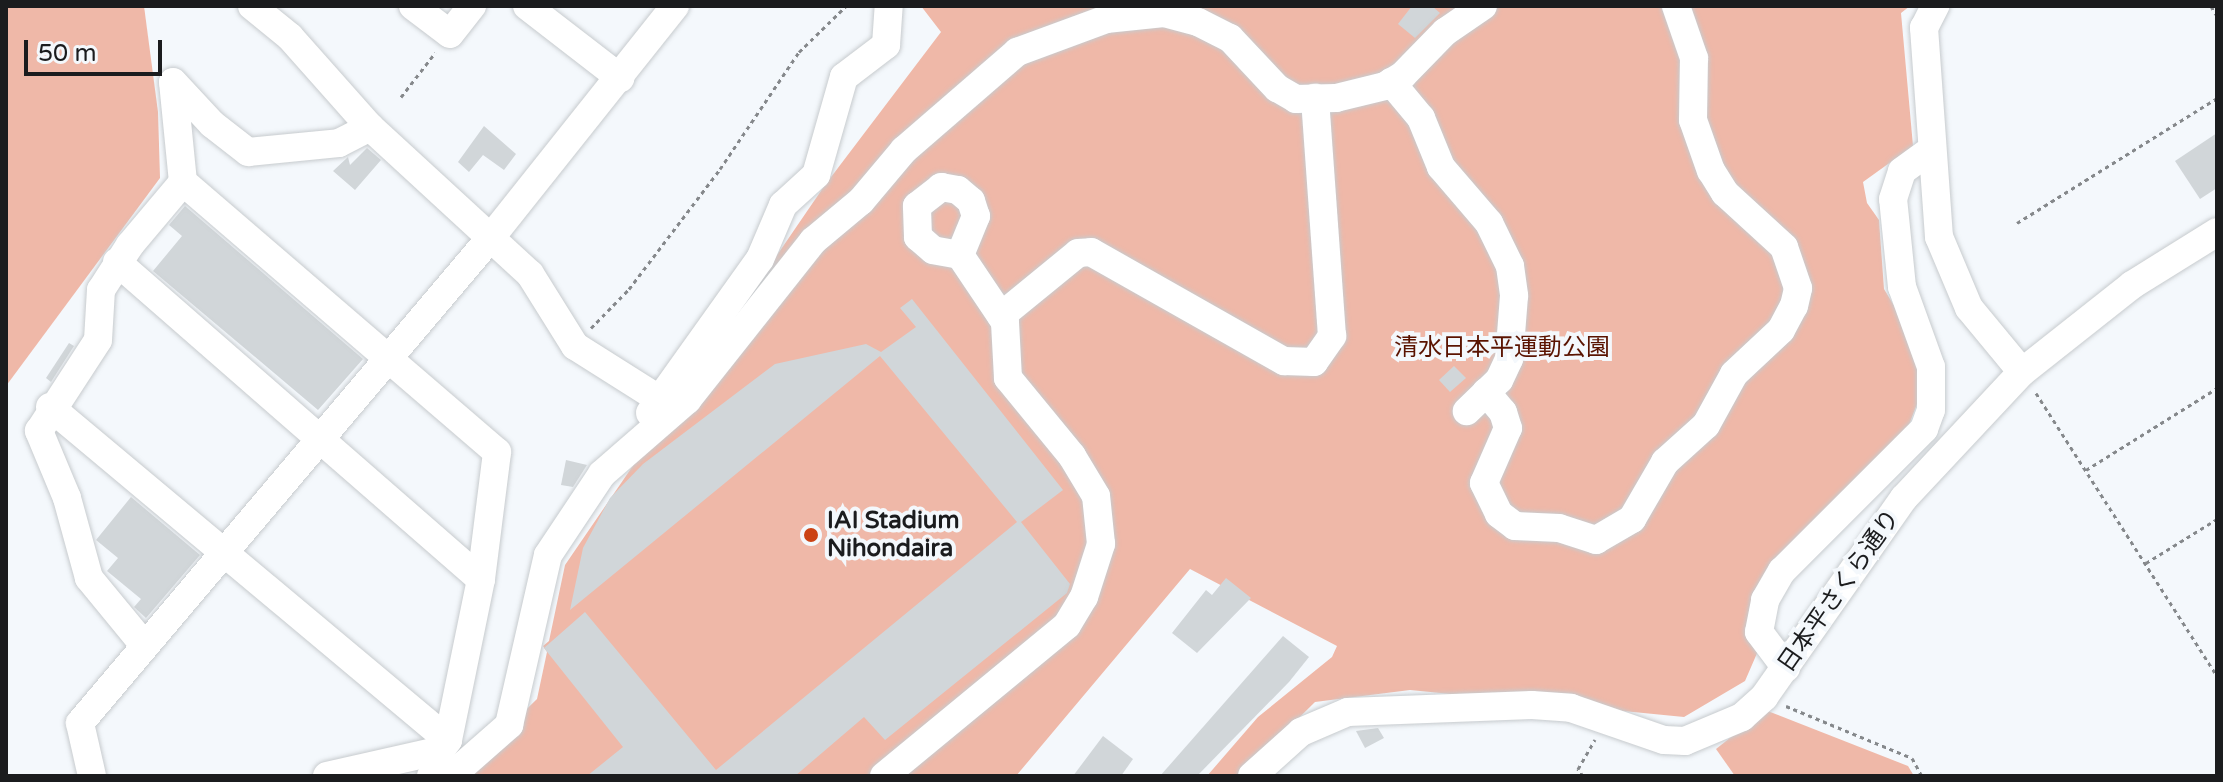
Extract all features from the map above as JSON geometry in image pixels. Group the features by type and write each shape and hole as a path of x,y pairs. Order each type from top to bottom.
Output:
{"street":[{"path":"252,6 290,37 370,127 530,274 575,346 662,401"},
{"path":"413,6 450,34 472,6"},
{"path":"527,6 620,78"},
{"path":"92,776 80,723 222,550 492,236 675,6"},
{"path":"608,467 602,458 662,401 760,259 783,205 816,175 844,77 886,45 889,6"},
{"path":"431,776 459,769 509,725 548,555 608,467 687,400 813,241 861,201 904,150 1017,52 1106,19 1164,13 1230,38 1277,88 1296,99 1336,98 1391,82 1454,24 1483,6"},
{"path":"1391,82 1421,118 1441,167 1489,223 1510,266 1514,296 1509,359 1476,402 1503,412 1508,428 1484,483 1499,514 1515,526 1559,528 1596,540 1632,519 1665,462 1706,425 1734,374 1781,330 1794,306 1798,288 1784,247 1725,193 1711,171 1693,120 1694,58 1676,6"},
{"path":"1935,6 1924,28 1930,151 1939,237 1953,280 1969,308 2022,372"},
{"path":"327,776 441,750 448,740 481,579 497,452 389,354 183,182 173,82 212,124 248,152 339,143 370,127"},
{"path":"1001,316 1078,253 1091,252 1284,361 1314,362 1332,336 1315,98"},
{"path":"1786,668 1759,632 1765,600 1782,571 1924,429 1931,410 1931,367 1902,287 1893,199 1902,171 1930,151"},
{"path":"144,645 89,578 67,498 39,431 50,407 98,340 101,290 117,262 183,182"},
{"name":"日本平さくら通り","path":"1252,776 1301,732 1348,712 1532,705 1607,719 1664,740 1685,741 1742,717 1764,697 1786,668 1904,498 2022,372 2132,285 2217,232"},
{"path":"884,776 1067,625 1084,597 1101,544 1096,496 1072,456 1008,378 1001,316 960,255"},
{"path":"117,262 481,579"},
{"path":"50,407 448,740"}],"path":[{"path":"575,346 629,289 799,52 846,6"},
{"path":"2211,6 2217,16"},
{"path":"401,97 450,34"},
{"path":"2017,223 2217,98"},
{"path":"2022,372 2216,672"},
{"path":"2086,470 2217,388"},
{"path":"2146,563 2217,519"},
{"path":"1764,697 1912,758 1922,776"},
{"path":"1583,776 1578,769 1607,719"}],"green space":[{"path":"6,6 144,6 158,112 160,178 6,386"},
{"name":"清水日本平運動公園","path":"921,6 1910,6 1901,13 1913,146 1863,182 1867,203 1879,220 1884,289 1931,367 1909,425 1768,583 1758,651 1745,681 1684,717 1410,690 1315,702 1240,776 1207,776 1258,717 1332,657 1337,646 1190,569 1016,776 458,776 537,699 547,652 543,646 549,641 565,565 825,185 941,32"},
{"path":"1765,710 1908,766 1914,776 1735,776 1716,749"}],"building":[{"path":"1412,6 1432,6 1440,13 1415,38 1398,24"},
{"path":"484,126 516,154 504,170 483,155 469,172 458,162"},
{"path":"2217,133 2217,188 2200,199 2175,161"},
{"path":"367,148 381,160 355,190 333,171 348,157 350,165"},
{"path":"185,206 363,359 318,410 153,271 182,236 169,225"},
{"path":"912,299 1063,490 1021,522 1070,584 1067,593 885,740 864,717 795,776 587,776 623,747 544,648 585,612 716,770 1017,522 880,356 570,610 583,548 610,498 643,464 775,364 866,344 881,352 916,327 900,308"},
{"path":"69,343 74,346 51,382 46,378"},
{"path":"1454,366 1466,378 1450,392 1439,380"},
{"path":"566,460 587,465 573,487 561,485"},
{"path":"131,497 200,555 146,618 134,607 141,599 107,571 118,558 96,540"},
{"path":"1226,578 1251,598 1197,653 1172,633 1206,590 1212,595"},
{"path":"1283,636 1309,657 1289,682 1197,776 1160,776"},
{"path":"1378,728 1384,738 1365,748 1356,731"},
{"path":"1103,736 1133,759 1121,776 1073,776"}],"place":[{"name":"IAI Stadium Nihondaira","path":"811,535"}]}
